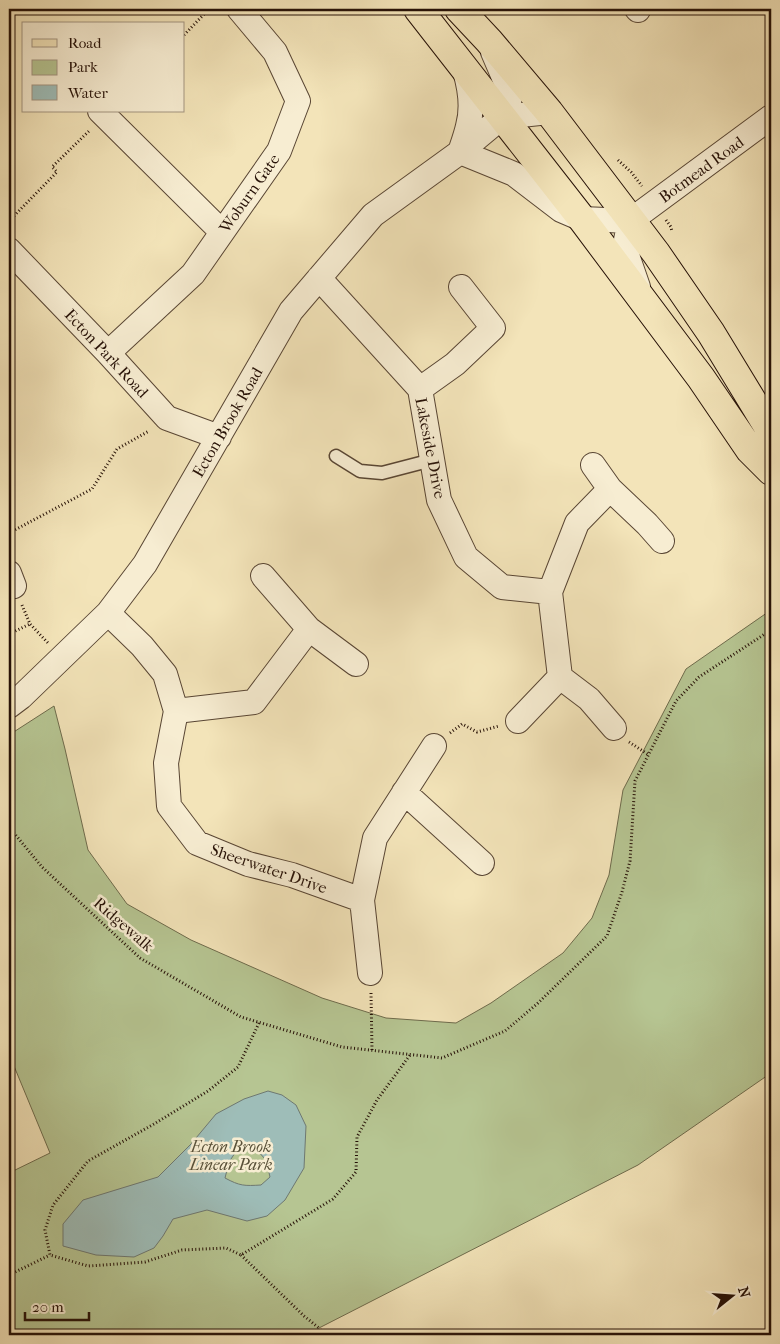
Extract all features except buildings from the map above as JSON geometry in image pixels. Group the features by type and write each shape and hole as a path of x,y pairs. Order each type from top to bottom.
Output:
{"main road":[{"path":"418,9 641,296 701,378 750,450 771,471"},
{"path":"459,9 489,41 549,112 656,253 711,333 770,430 771,436"}],"street":[{"name":"Woburn Gate","path":"108,353 193,274 279,150 298,101 275,52 239,9"},
{"path":"489,41 497,65 508,87 510,98 502,117 549,112"},
{"path":"465,71 469,84 469,125 460,152 514,174 561,210 582,218 630,221 626,240 628,258 641,296"},
{"path":"102,114 222,232"},
{"name":"Ecton Brook Road","path":"9,706 22,697 108,613 145,564 290,311 373,215 460,152 502,117"},
{"name":"Botmead Road","path":"630,221 771,117"},
{"name":"Ecton Park Road","path":"10,253 108,353 167,418 219,437"},
{"name":"Lakeside Drive","path":"319,278 420,389 439,500 466,557 502,587 550,592"},
{"name":"Lakeside Drive","path":"420,389 455,364 493,328 461,287"},
{"path":"593,465 610,489 662,541"},
{"path":"610,489 577,523 550,592 560,677 589,699 614,728"},
{"path":"263,576 309,630 356,664"},
{"name":"Sheerwater Drive","path":"108,613 142,646 165,674 176,711 166,763 169,806 197,843 248,864 292,875 362,900"},
{"path":"176,711 254,702 309,630"},
{"path":"518,721 560,677"},
{"path":"370,973 362,900 375,838 434,746"},
{"path":"404,792 482,863"}],"lane":[{"path":"336,456 360,471 382,473 432,460"}],"path":[{"path":"185,34 209,9"},
{"path":"9,222 57,172 52,167 102,114"},
{"path":"9,533 92,488 117,449 148,432 161,412"},
{"path":"12,579 30,624 62,658"},
{"path":"9,634 30,624"},
{"name":"Ridgewalk","path":"10,828 42,867 140,958 241,1017 342,1047 442,1058 504,1031 537,1004 607,936 630,861 635,781 676,701 699,677 771,630"},
{"path":"434,746 462,724 477,732 518,721"},
{"path":"9,837 10,828"},
{"path":"370,973 372,1050"},
{"path":"50,1255 45,1230 53,1205 88,1161 208,1091 238,1067 259,1022"},
{"path":"241,1255 333,1199 356,1172 357,1137 377,1100 410,1054"},
{"path":"9,1276 50,1255 88,1266 144,1262 182,1250 226,1248 241,1255 319,1328 324,1335"}],"green space":[{"name":"Ecton Brook Linear Park","path":"771,610 771,1073 638,1165 319,1328 309,1335 9,1335 9,1173 50,1153 9,1054 9,735 54,706 88,850 127,904 191,940 322,998 386,1018 456,1023 491,1003 563,953 592,918 609,875 623,790 686,669"}],"water":[{"path":"268,1091 282,1095 296,1105 306,1126 304,1168 285,1200 267,1216 247,1221 207,1210 173,1219 154,1248 134,1257 96,1255 63,1246 63,1224 83,1200 158,1177 191,1144 216,1114 244,1099","holes":["255,1148 266,1160 270,1177 261,1185 242,1185 225,1178 229,1162 235,1153"]}]}
